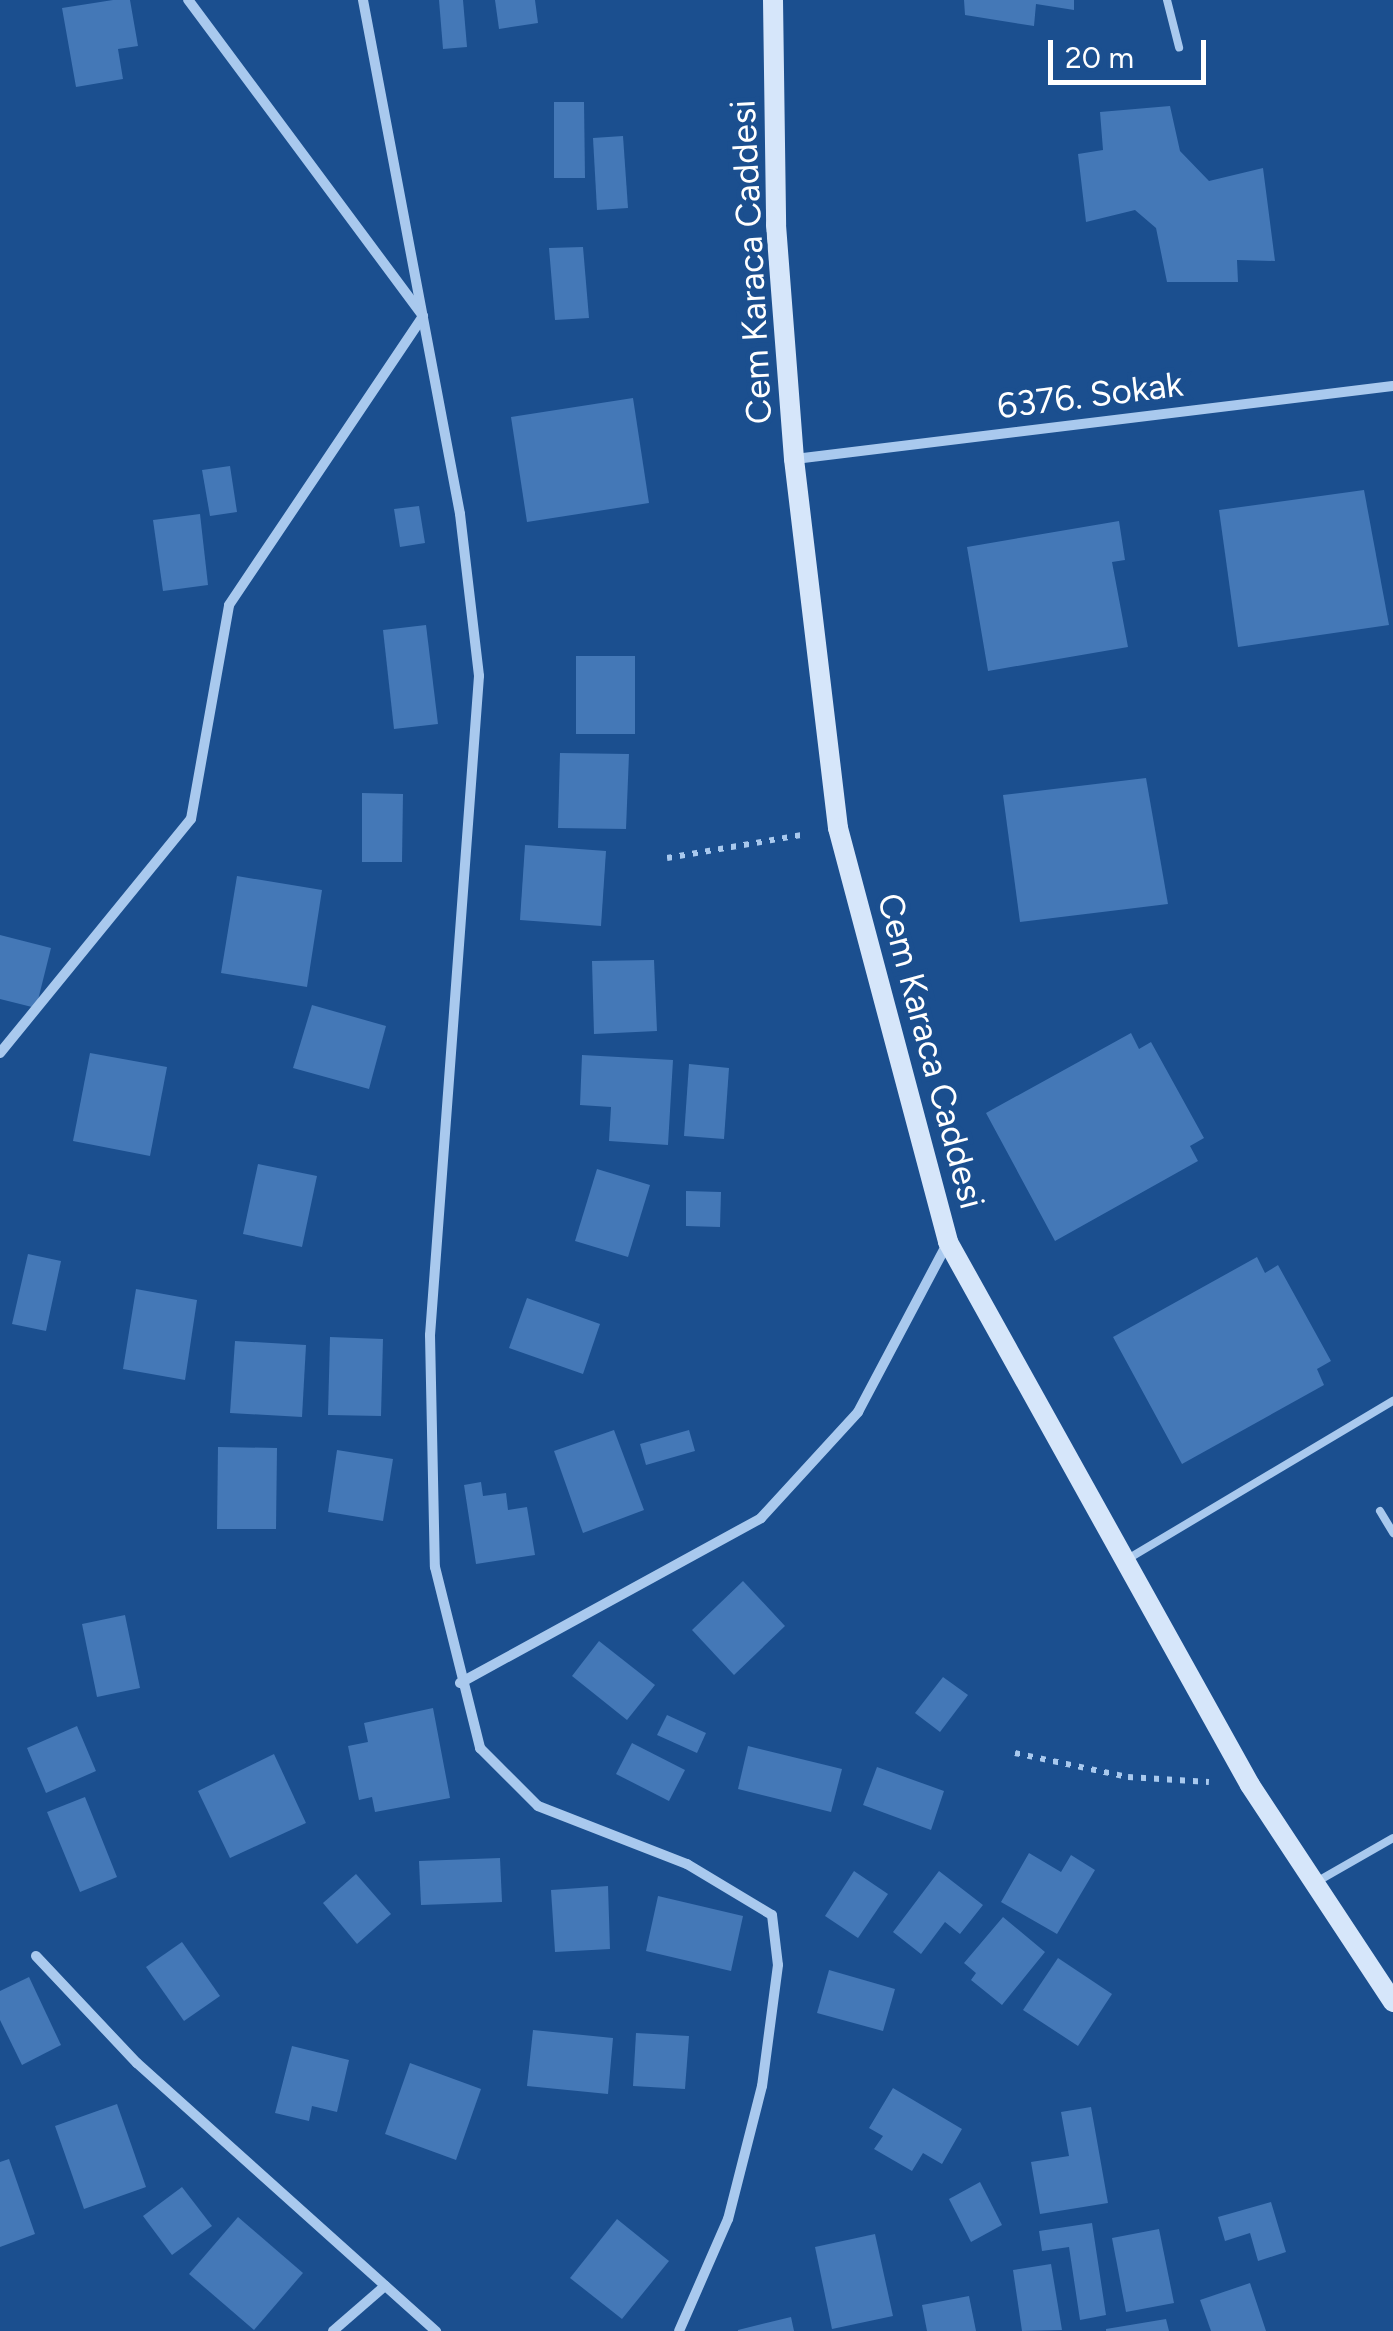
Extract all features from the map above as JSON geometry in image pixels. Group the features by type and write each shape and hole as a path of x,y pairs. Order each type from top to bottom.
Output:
{"street":[{"path":"188,0 423,316"},
{"path":"363,0 460,514 479,676 430,1336 435,1568 460,1683 480,1748 538,1806 687,1864 772,1916 778,1965 762,2086 728,2219 678,2331"},
{"name":"Cem Karaca Caddesi","path":"773,0 776,225 794,460 838,828 948,1242 1250,1785 1393,2002"},
{"path":"0,1054 191,819 229,604 423,316"},
{"name":"6376. Sokak","path":"794,460 1393,386"},
{"path":"460,1683 761,1518 858,1412 948,1242"},
{"path":"36,1956 137,2063 436,2331"},
{"path":"333,2331 385,2286"}],"lane":[{"path":"1167,0 1179,47"},
{"path":"1126,1561 1393,1401"},
{"path":"1380,1512 1393,1533"},
{"path":"1314,1883 1393,1838"}],"path":[{"path":"667,858 838,828"},
{"path":"1015,1753 1128,1776 1250,1785"}],"building":[{"path":"130,0 138,46 118,49 123,79 76,87 62,8"},
{"path":"439,0 463,0 467,47 443,49"},
{"path":"495,0 535,0 538,23 499,29"},
{"path":"964,0 1074,0 1074,10 1036,4 1034,26 965,15"},
{"path":"554,102 584,102 585,178 554,178"},
{"path":"1170,106 1180,151 1209,181 1263,168 1275,261 1237,260 1238,282 1167,282 1156,228 1135,210 1086,222 1078,154 1103,150 1100,112"},
{"path":"623,136 628,208 597,210 593,138"},
{"path":"583,247 589,318 555,320 549,248"},
{"path":"633,398 649,503 527,522 511,417"},
{"path":"230,466 237,512 210,516 202,470"},
{"path":"1364,490 1389,625 1238,647 1219,510"},
{"path":"419,506 425,543 400,547 394,509"},
{"path":"200,514 208,585 163,591 153,520"},
{"path":"1119,521 1125,560 1112,562 1128,647 988,671 967,547"},
{"path":"426,625 438,724 394,729 383,630"},
{"path":"576,656 635,656 635,734 576,734"},
{"path":"560,753 629,754 626,829 558,828"},
{"path":"1146,778 1168,904 1020,922 1003,795"},
{"path":"362,793 403,794 402,862 362,862"},
{"path":"525,845 606,851 601,926 520,920"},
{"path":"237,876 322,890 307,987 221,973"},
{"path":"0,935 51,948 36,1008 0,999"},
{"path":"654,960 657,1031 594,1034 592,961"},
{"path":"312,1005 386,1026 369,1089 293,1068"},
{"path":"1131,1033 1139,1049 1151,1042 1204,1138 1190,1146 1198,1161 1055,1241 986,1113"},
{"path":"90,1053 167,1067 150,1156 73,1141"},
{"path":"582,1055 673,1060 668,1145 609,1141 611,1107 580,1105"},
{"path":"689,1064 729,1068 724,1139 684,1136"},
{"path":"258,1164 317,1176 302,1247 243,1234"},
{"path":"597,1169 650,1185 628,1257 575,1241"},
{"path":"686,1191 721,1192 720,1227 686,1226"},
{"path":"28,1254 61,1261 46,1331 12,1324"},
{"path":"1257,1257 1265,1273 1278,1265 1331,1361 1317,1369 1324,1385 1182,1464 1113,1337"},
{"path":"136,1289 197,1300 185,1380 123,1369"},
{"path":"527,1298 600,1324 583,1374 509,1348"},
{"path":"330,1337 383,1339 381,1416 328,1415"},
{"path":"235,1341 306,1345 302,1417 230,1413"},
{"path":"614,1430 644,1510 583,1533 554,1451"},
{"path":"689,1430 695,1451 646,1465 640,1444"},
{"path":"218,1447 277,1448 276,1529 217,1529"},
{"path":"337,1450 393,1459 383,1521 328,1512"},
{"path":"481,1482 483,1496 506,1493 508,1510 527,1507 535,1555 476,1564 464,1485"},
{"path":"743,1581 785,1626 734,1675 692,1630"},
{"path":"125,1615 140,1688 97,1697 82,1624"},
{"path":"599,1641 655,1685 627,1720 572,1676"},
{"path":"943,1677 968,1695 940,1732 915,1713"},
{"path":"433,1708 450,1798 375,1812 372,1797 359,1800 348,1746 368,1742 364,1723"},
{"path":"667,1715 706,1733 697,1753 657,1735"},
{"path":"77,1726 96,1771 46,1793 27,1748"},
{"path":"632,1743 685,1770 669,1801 616,1774"},
{"path":"748,1746 842,1769 831,1812 738,1789"},
{"path":"274,1754 306,1823 230,1858 198,1791"},
{"path":"877,1767 944,1791 931,1830 863,1805"},
{"path":"85,1797 117,1877 80,1892 47,1812"},
{"path":"1029,1853 1061,1872 1071,1855 1095,1870 1057,1934 1001,1902"},
{"path":"500,1858 502,1902 421,1905 419,1861"},
{"path":"854,1871 888,1894 858,1938 825,1916"},
{"path":"939,1871 983,1905 960,1934 945,1922 921,1954 893,1932"},
{"path":"356,1874 391,1914 357,1944 323,1903"},
{"path":"608,1886 610,1949 555,1952 551,1890"},
{"path":"658,1896 743,1916 731,1971 646,1951"},
{"path":"1003,1917 1045,1952 1002,2005 971,1980 976,1973 964,1963"},
{"path":"182,1942 220,1996 184,2021 146,1967"},
{"path":"1058,1958 1112,1994 1078,2046 1023,2010"},
{"path":"829,1970 895,1989 883,2031 817,2013"},
{"path":"29,1977 61,2045 22,2065 0,2020 0,1991"},
{"path":"533,2030 613,2038 608,2094 527,2086"},
{"path":"636,2033 689,2036 685,2089 633,2086"},
{"path":"292,2046 349,2060 337,2112 312,2106 309,2121 275,2113"},
{"path":"410,2063 481,2089 456,2160 385,2134"},
{"path":"893,2088 962,2129 942,2164 923,2153 912,2171 874,2149 883,2136 869,2128"},
{"path":"117,2104 146,2187 84,2209 55,2126"},
{"path":"1091,2107 1108,2203 1040,2214 1031,2162 1069,2156 1061,2112"},
{"path":"9,2159 35,2234 0,2247 0,2162"},
{"path":"980,2182 1002,2225 971,2242 949,2199"},
{"path":"182,2187 212,2226 172,2255 143,2216"},
{"path":"1271,2202 1286,2252 1258,2261 1250,2233 1225,2241 1218,2217"},
{"path":"238,2217 303,2273 254,2330 189,2274"},
{"path":"617,2219 669,2261 622,2319 570,2278"},
{"path":"1092,2223 1106,2315 1080,2320 1069,2247 1042,2251 1039,2231"},
{"path":"1159,2229 1174,2303 1126,2312 1112,2238"},
{"path":"875,2234 893,2316 832,2329 815,2247"},
{"path":"1051,2264 1062,2330 1022,2331 1013,2270"},
{"path":"1250,2283 1266,2331 1211,2331 1200,2300"},
{"path":"969,2296 976,2331 927,2331 922,2305"},
{"path":"791,2317 794,2331 738,2331 738,2330"},
{"path":"1166,2319 1169,2331 1106,2331 1106,2329"}]}
